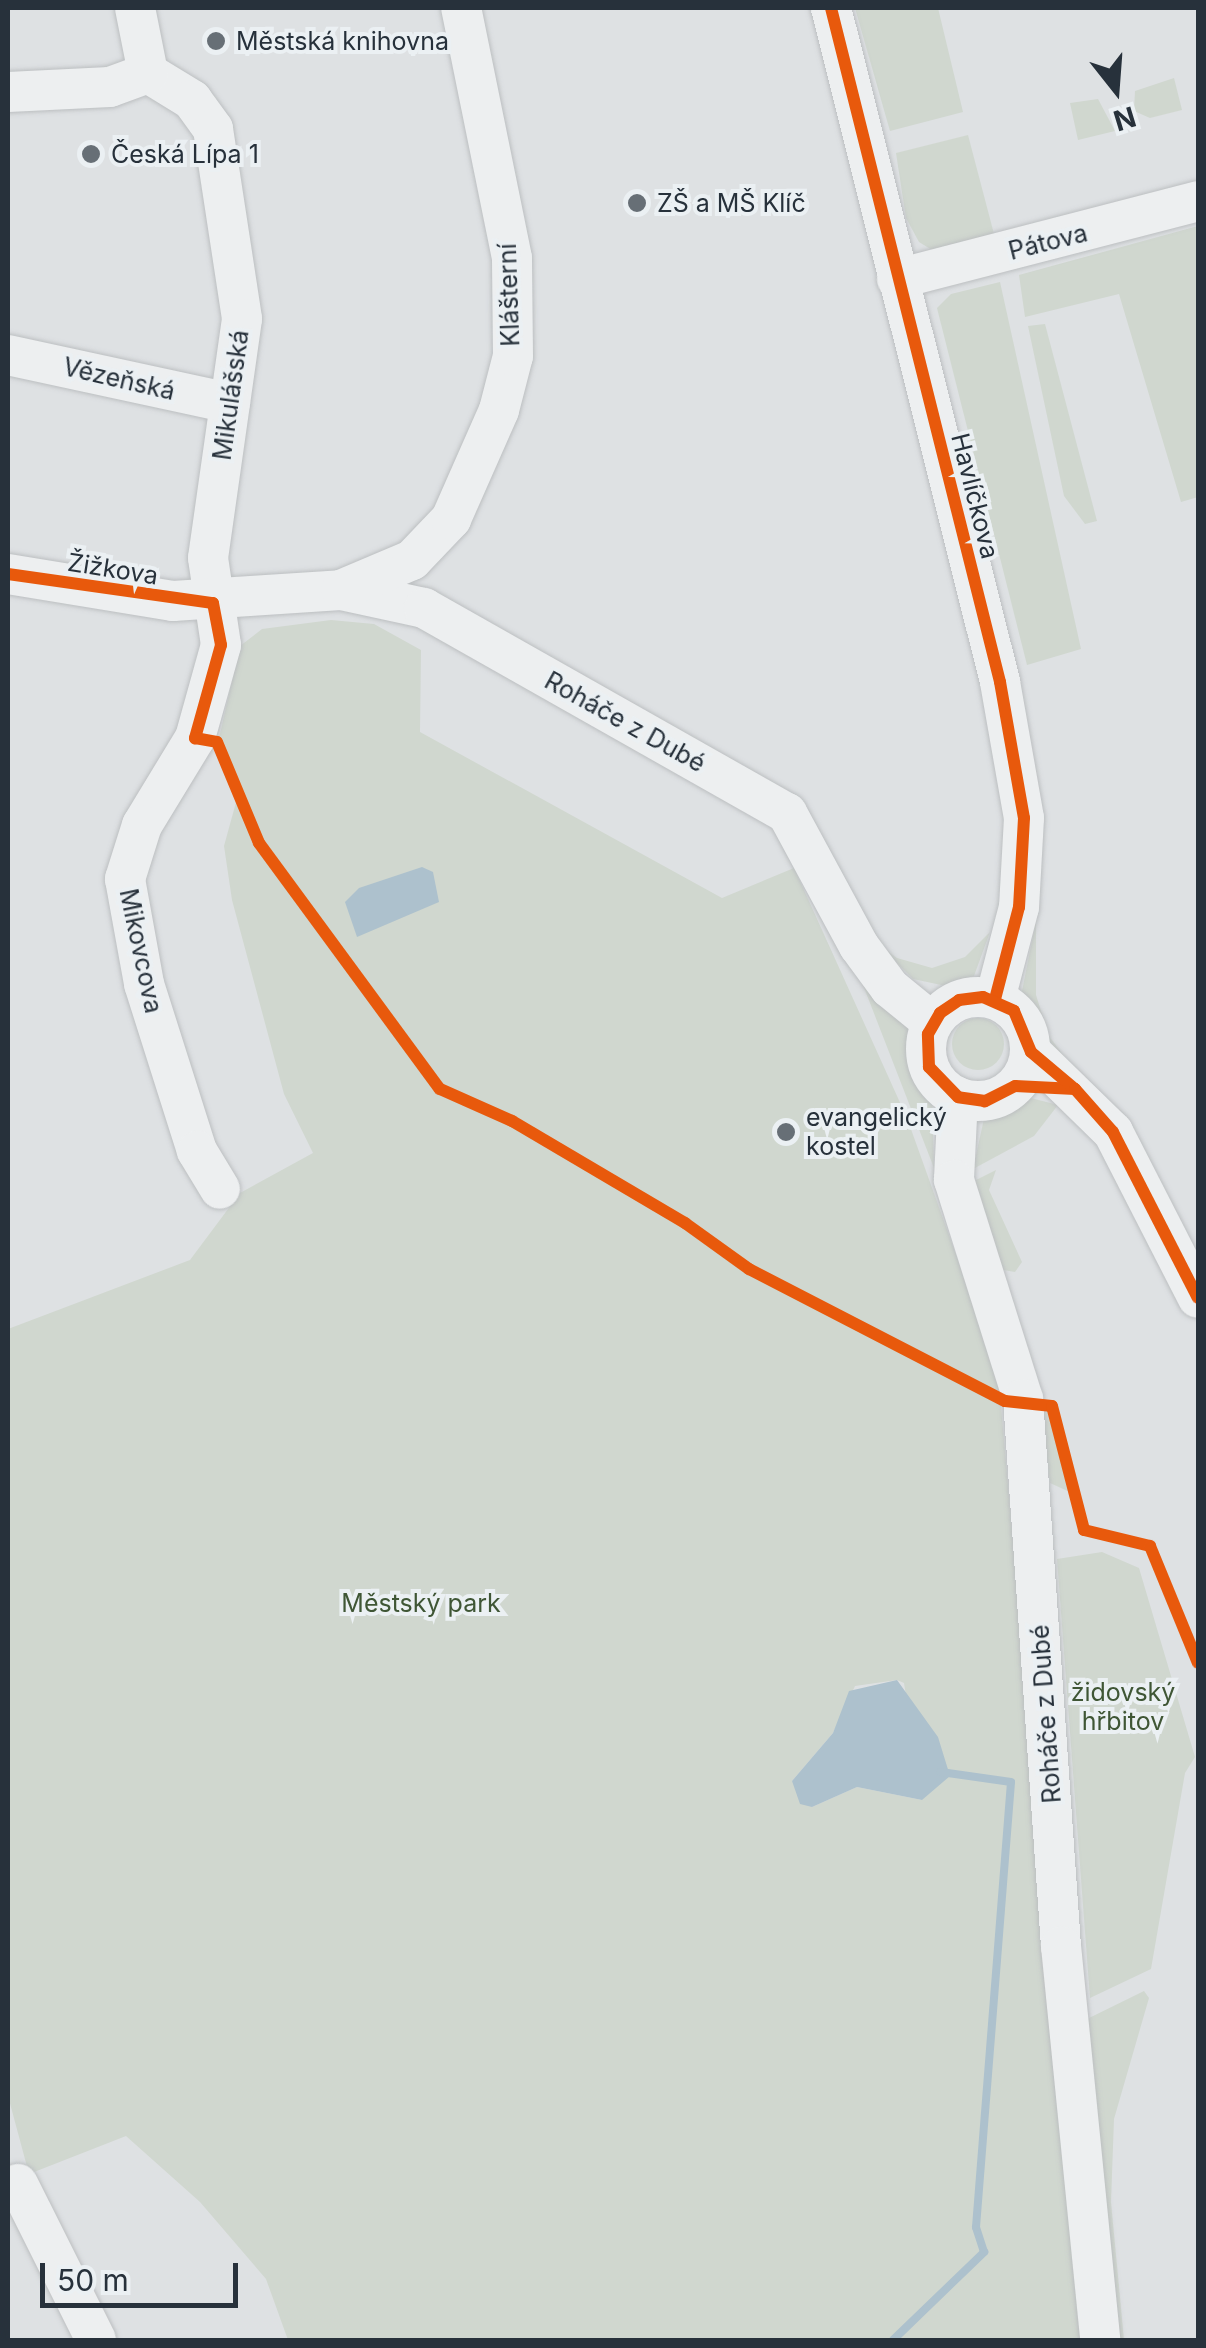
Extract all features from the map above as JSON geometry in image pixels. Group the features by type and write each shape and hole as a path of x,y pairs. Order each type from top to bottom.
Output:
{"street":[{"path":"8,92 110,87 148,73 135,8"},
{"name":"Klášterní","path":"341,590 412,560 451,519 478,465 513,356 512,258 461,8"},
{"name":"Havlíčkova","path":"831,8 1000,682 1024,818 1019,908 995,999"},
{"name":"Mikulášská","path":"148,73 192,100 213,129 242,319 208,558 213,602"},
{"name":"Pátova","path":"897,279 1198,201"},
{"name":"Vězeňská","path":"8,355 230,403"},
{"path":"412,560 438,617"},
{"name":"Žižkova","path":"8,574 213,602"},
{"name":"Roháče z Dubé","path":"213,602 341,590 438,617 788,813 859,946 890,988 933,1023"},
{"name":"Mikovcova","path":"213,602 220,644 195,738 142,826 125,878 144,984 198,1151 220,1189"},
{"path":"995,999 1022,1020 1023,1068 986,1101 958,1097 929,1067 926,1047 933,1023 958,1000 995,999"},
{"path":"1023,1068 1075,1089 1129,1160 1198,1298"},
{"name":"Roháče z Dubé","path":"958,1097 954,1180 1022,1398 1061,1946 1100,2340"},
{"path":"18,2184 96,2340"}],"green space":[{"path":"855,8 938,8 963,112 890,131"},
{"path":"1174,78 1182,110 1150,118 1134,111 1135,91"},
{"path":"1098,99 1115,131 1078,140 1070,103"},
{"path":"968,135 994,234 932,250 919,242 906,218 896,153"},
{"path":"1198,226 1198,497 1181,502 1119,294 1025,317 1019,275"},
{"path":"1000,282 1081,649 1027,665 937,308 951,294"},
{"path":"1045,324 1097,521 1085,524 1064,496 1028,326"},
{"name":"Městský park","path":"331,620 374,624 421,650 420,732 722,898 794,868 907,1118 998,1372 1083,2340 288,2340 266,2279 200,2202 126,2136 29,2174 8,2096 8,1329 190,1260 240,1193 313,1153 284,1094 232,900 224,846 238,795 217,747 240,646 262,629","holes":["897,1680 904,1683 922,1800 857,1787 812,1807 792,1781 833,1733 855,1686"]},
{"path":"1036,921 1036,995 1049,1036 1069,1063 1041,1038 1022,991"},
{"path":"990,932 974,976 946,986 913,979 878,944 897,958 932,968 965,957"},
{"path":"863,985 910,1028 917,1062 932,1090 934,1168"},
{"path":"978,1018 996,1026 1004,1044 996,1062 978,1070 960,1062 952,1044 960,1026"},
{"path":"1023,1096 1058,1105 1034,1136 973,1169 985,1114"},
{"path":"996,1170 989,1190 1022,1262 1015,1272 1003,1270 974,1181"},
{"path":"1042,1411 1050,1413 1072,1493 1050,1483"},
{"name":"židovský hřbitov","path":"1102,1552 1139,1568 1195,1757 1185,1773 1151,1969 1090,1998 1057,1559"},
{"path":"1144,1991 1149,1998 1114,2119 1111,2202 1124,2340 1111,2340 1087,2019"}],"water":[{"path":"422,867 433,872 439,902 357,937 345,902 359,888"},
{"path":"897,1680 938,1737 950,1776 922,1800 857,1787 812,1807 800,1804 792,1781 833,1733 849,1691"}],"waterway":[{"path":"893,2340 984,2252 976,2227 1011,1782 941,1772"}],"cycle path":[{"path":"831,8 1000,682 1024,818 1019,907 995,999"},
{"path":"8,574 213,603 221,645 195,738 217,742 259,843 440,1089 512,1121 685,1223 749,1269 1005,1401 1052,1406 1084,1530 1150,1546 1198,1663"},
{"path":"1075,1089 1015,1086 985,1101 958,1097 929,1067 928,1034 940,1013 959,1000 983,997 1014,1011 1031,1052 1075,1089 1113,1132 1198,1298"}],"place":[{"name":"Městská knihovna","path":"216,41"},
{"name":"Česká Lípa 1","path":"91,154"},
{"name":"ZŠ a MŠ Klíč","path":"637,203"},
{"name":"evangelický kostel","path":"786,1132"}]}
